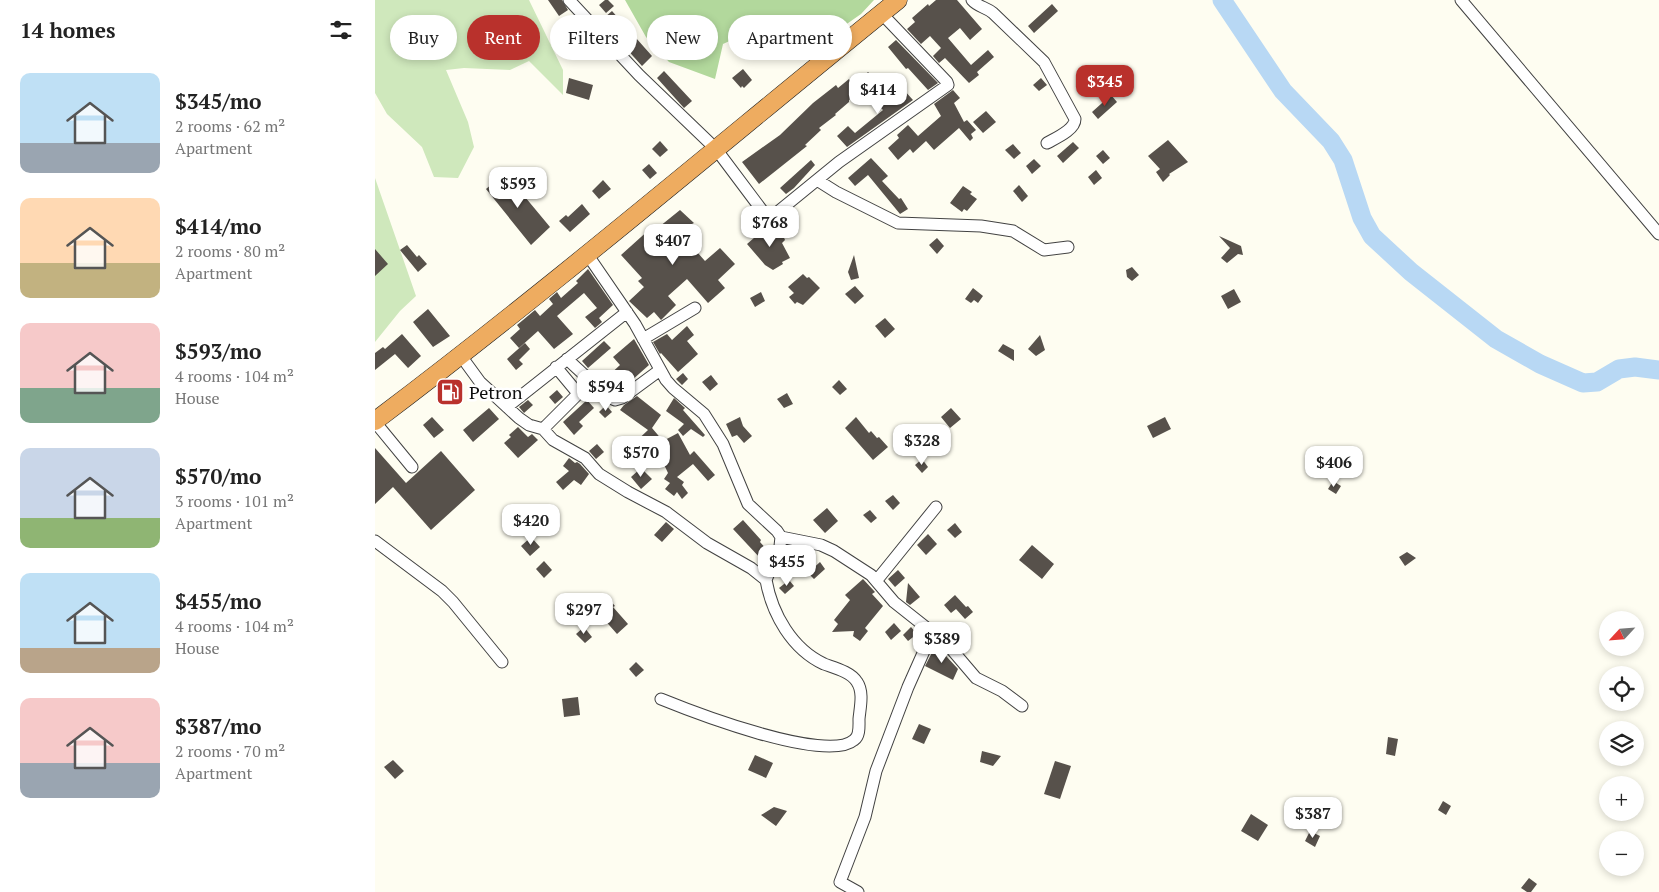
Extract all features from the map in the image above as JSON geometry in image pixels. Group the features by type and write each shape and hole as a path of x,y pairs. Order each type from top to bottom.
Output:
{"highway":[{"path":"375,421 461,356 898,0"}],"street":[{"path":"569,0 639,75 716,149 767,216 774,216 839,162 947,85 947,82 882,14"},
{"path":"972,0 978,6 986,8 993,13 1038,55 1053,74 1075,118 1075,123 1072,127 1047,143"},
{"path":"1461,0 1659,234"},
{"path":"817,180 836,192 898,223 1013,231 1045,250 1068,248"},
{"path":"587,254 627,312 660,370 673,388 704,414 726,451 747,504 772,526 781,537 821,545 877,580 894,602 947,644 976,678 1002,691 1022,706"},
{"path":"643,339 695,308"},
{"path":"507,407 627,312"},
{"path":"461,356 480,382 529,425 543,429 553,440 585,458 599,474 666,512 707,543 751,568 766,580 778,618 794,640 813,658 851,676 857,681 861,690 858,733 854,740 833,746 813,746 795,743 733,725 661,699"},
{"path":"567,359 609,397 615,400 622,398 660,370"},
{"path":"543,429 577,395 576,391 557,367"},
{"path":"375,421 412,467"},
{"path":"877,580 936,507"},
{"path":"766,580 780,546 781,537"},
{"path":"375,541 448,597 502,662"},
{"path":"858,892 840,882 865,817 876,771 908,687 933,633"}],"green space":[{"path":"375,0 529,0 536,15 467,15 467,60 540,60 540,23 550,43 550,60 558,60 563,70 563,95 529,61 510,70 464,68 446,70 468,122 474,147 458,178 434,177 422,147 387,114 375,93"},
{"path":"625,0 874,0 852,20 852,15 728,15 728,42 723,44 715,79 667,60 718,60 718,15 647,15 647,38 637,21 637,15 634,15"},
{"path":"375,178 416,296 400,311 375,342"}],"building":[{"path":"548,0 562,0 568,10 558,15"},
{"path":"608,0 614,6 606,13 599,5"},
{"path":"936,0 957,0 982,29 970,40 960,28 948,38 971,65 988,50 994,57 977,72 979,75 969,83 945,58 939,63 933,56 941,48 930,36 921,44 907,29 915,22 912,18 928,4 929,6"},
{"path":"1052,4 1058,11 1034,33 1028,26"},
{"path":"612,11 616,15 607,15"},
{"path":"637,39 647,50 648,60 642,66 637,60"},
{"path":"896,40 938,83 928,90 908,68 906,69 888,47"},
{"path":"743,69 752,80 744,88 742,86 741,88 732,78"},
{"path":"664,71 692,101 684,108 657,78"},
{"path":"868,72 878,82 865,92 862,89 849,100 836,115 819,128 821,130 805,145 807,146 759,184 742,162 780,135 813,103 836,85 838,88 849,79 854,86"},
{"path":"569,78 593,85 589,100 566,93"},
{"path":"1041,78 1047,85 1039,91 1033,85"},
{"path":"903,89 913,100 847,147 837,136 848,126 855,133 883,110 874,101 886,90 894,97"},
{"path":"953,90 960,98 954,103 964,122 967,120 976,130 971,134 973,138 970,141 959,128 934,150 926,141 913,153 910,149 898,160 888,148 899,138 897,135 908,125 918,136 941,116 934,104"},
{"path":"1111,95 1117,102 1098,119 1092,112"},
{"path":"986,111 996,122 983,133 973,122"},
{"path":"1168,140 1188,162 1169,174 1163,182 1156,172 1160,169 1148,156"},
{"path":"660,141 668,150 660,157 652,149"},
{"path":"1073,142 1079,148 1063,163 1057,156"},
{"path":"1013,144 1021,153 1014,159 1005,150"},
{"path":"1103,150 1110,158 1103,164 1096,156"},
{"path":"871,158 888,176 882,181 899,199 901,198 908,209 900,214 868,175 855,186 848,178"},
{"path":"1034,159 1041,166 1032,174 1026,166"},
{"path":"811,160 815,165 786,194 780,188"},
{"path":"649,164 657,173 650,179 642,170"},
{"path":"1096,170 1102,178 1094,185 1088,177"},
{"path":"505,173 550,227 531,245 486,189"},
{"path":"603,180 611,189 599,199 592,191"},
{"path":"1019,185 1028,196 1022,202 1013,191"},
{"path":"963,186 972,192 970,194 977,199 967,211 964,209 962,212 950,203"},
{"path":"582,204 590,214 570,232 559,221 566,215 568,217"},
{"path":"680,210 694,223 692,224 701,234 690,244 705,261 720,248 735,264 718,280 725,288 708,303 687,279 668,296 676,305 661,320 654,312 647,318 629,301 644,287 638,281 642,278 621,255 651,228 654,231"},
{"path":"779,226 785,240 782,243 790,258 773,270 765,265 747,244 762,231 764,233"},
{"path":"1219,236 1241,246 1243,255 1238,254 1227,263 1221,258 1230,248"},
{"path":"937,238 944,246 937,254 929,245"},
{"path":"407,245 417,257 419,255 427,264 418,272 400,250"},
{"path":"375,249 388,264 375,276"},
{"path":"854,255 859,278 851,280 848,272"},
{"path":"1132,267 1139,275 1132,281 1127,277 1126,270"},
{"path":"588,269 613,305 599,318 602,322 595,328 585,317 597,308 584,293 557,316 573,334 554,349 538,331 519,348 510,338 520,329 517,325 535,310 540,316 553,304 549,299 557,292 561,298 578,283 576,281"},
{"path":"803,274 820,288 803,305 797,302 795,304 789,297 794,293 788,287"},
{"path":"855,286 864,296 855,304 845,294"},
{"path":"973,288 983,296 978,303 974,300 971,303 965,299"},
{"path":"1234,289 1241,302 1228,309 1221,296"},
{"path":"761,292 765,301 755,307 750,298"},
{"path":"428,309 450,336 433,347 413,322"},
{"path":"885,318 895,329 885,338 875,326"},
{"path":"687,326 694,335 687,341 698,354 678,372 660,354 653,342 667,334 672,340"},
{"path":"402,334 421,356 408,368 395,354 375,370 375,353 383,347 385,349"},
{"path":"1040,335 1045,350 1036,356 1028,349"},
{"path":"634,339 649,365 622,389 616,383 612,387 605,379 620,365 613,357"},
{"path":"604,341 611,348 588,368 582,361"},
{"path":"525,343 530,349 519,360 523,364 516,370 507,359"},
{"path":"1003,344 1014,350 1014,361 998,351"},
{"path":"683,373 688,379 682,385 676,379"},
{"path":"711,375 718,384 710,391 702,382"},
{"path":"839,380 847,389 840,395 832,387"},
{"path":"453,383 460,391 448,401 441,394"},
{"path":"557,390 563,397 555,404 549,397"},
{"path":"787,393 793,404 784,408 777,399"},
{"path":"637,396 661,415 652,428 663,441 678,433 690,455 694,451 715,475 708,481 693,464 677,477 684,482 682,485 688,493 682,499 677,492 674,496 665,489 670,483 664,479 668,473 658,452 646,463 631,446 648,430 620,410"},
{"path":"674,398 685,408 683,410 705,435 703,437 691,429 683,436 678,430 684,424 666,411"},
{"path":"528,400 533,405 524,413 519,407"},
{"path":"587,400 594,408 579,422 583,426 574,435 563,422"},
{"path":"606,405 612,412 605,418 599,412"},
{"path":"489,408 499,419 473,442 463,430"},
{"path":"951,408 961,419 950,428 941,417"},
{"path":"432,417 444,430 434,438 423,425"},
{"path":"740,417 743,426 752,436 744,443 737,435 732,437 726,424"},
{"path":"856,417 869,433 871,431 888,447 873,460 845,428"},
{"path":"1165,417 1171,429 1153,438 1147,426"},
{"path":"518,427 528,437 532,434 538,440 518,458 504,443 511,437 509,435"},
{"path":"597,444 604,452 596,459 589,451"},
{"path":"375,448 406,483 441,451 475,490 431,530 393,487 375,504"},
{"path":"569,458 575,463 580,464 589,474 581,485 574,480 563,490 556,482 569,471 563,466"},
{"path":"922,459 928,467 922,473 915,465"},
{"path":"641,468 652,479 641,489 631,477"},
{"path":"1333,481 1341,486 1336,494 1328,489"},
{"path":"893,495 900,503 893,510 885,501"},
{"path":"827,508 838,521 825,533 813,520"},
{"path":"550,510 555,517 548,523 542,517"},
{"path":"870,510 877,518 871,523 863,515"},
{"path":"743,520 769,552 761,559 733,529"},
{"path":"666,522 674,529 662,542 654,535"},
{"path":"955,523 962,532 955,538 947,530"},
{"path":"928,534 937,544 926,555 917,545"},
{"path":"531,537 540,547 530,556 521,546"},
{"path":"1032,545 1054,564 1042,579 1019,560"},
{"path":"1407,552 1416,558 1405,566 1399,557"},
{"path":"544,561 552,570 544,578 536,569"},
{"path":"820,562 825,569 814,579 808,573"},
{"path":"898,570 905,578 895,587 888,579"},
{"path":"863,579 875,592 872,594 883,606 865,628 868,631 860,641 853,636 854,631 832,632 838,624 834,620 850,600 845,595"},
{"path":"789,580 794,586 785,594 779,588"},
{"path":"908,583 920,597 910,605 906,602"},
{"path":"955,595 973,612 965,619 956,609 951,613 944,605"},
{"path":"607,597 628,624 617,634 602,617 600,619 592,610"},
{"path":"894,623 901,631 891,640 885,632"},
{"path":"584,627 592,637 585,643 576,634"},
{"path":"911,627 917,634 908,641 903,635"},
{"path":"936,645 958,669 953,680 925,666"},
{"path":"636,662 644,670 636,677 629,669"},
{"path":"578,697 580,715 564,717 562,699"},
{"path":"919,724 931,729 924,744 912,739"},
{"path":"1388,737 1398,739 1395,756 1386,754"},
{"path":"982,751 1001,756 993,766 980,762"},
{"path":"755,755 773,763 766,778 748,770"},
{"path":"393,760 404,771 395,779 384,767"},
{"path":"1055,761 1071,766 1060,799 1044,794"},
{"path":"1443,801 1451,806 1446,815 1438,810"},
{"path":"774,807 787,811 776,826 761,815"},
{"path":"1251,814 1268,825 1258,841 1241,831"},
{"path":"1310,831 1320,836 1315,847 1305,841"},
{"path":"1529,878 1537,884 1531,892 1527,892 1521,888"}],"waterway":[{"path":"1222,0 1283,91 1331,141 1343,160 1362,218 1372,236 1411,272 1496,339 1540,364 1583,383 1597,382 1619,369 1635,367 1659,370"}],"place":[{"name":"Petron","path":"450,392"}]}
